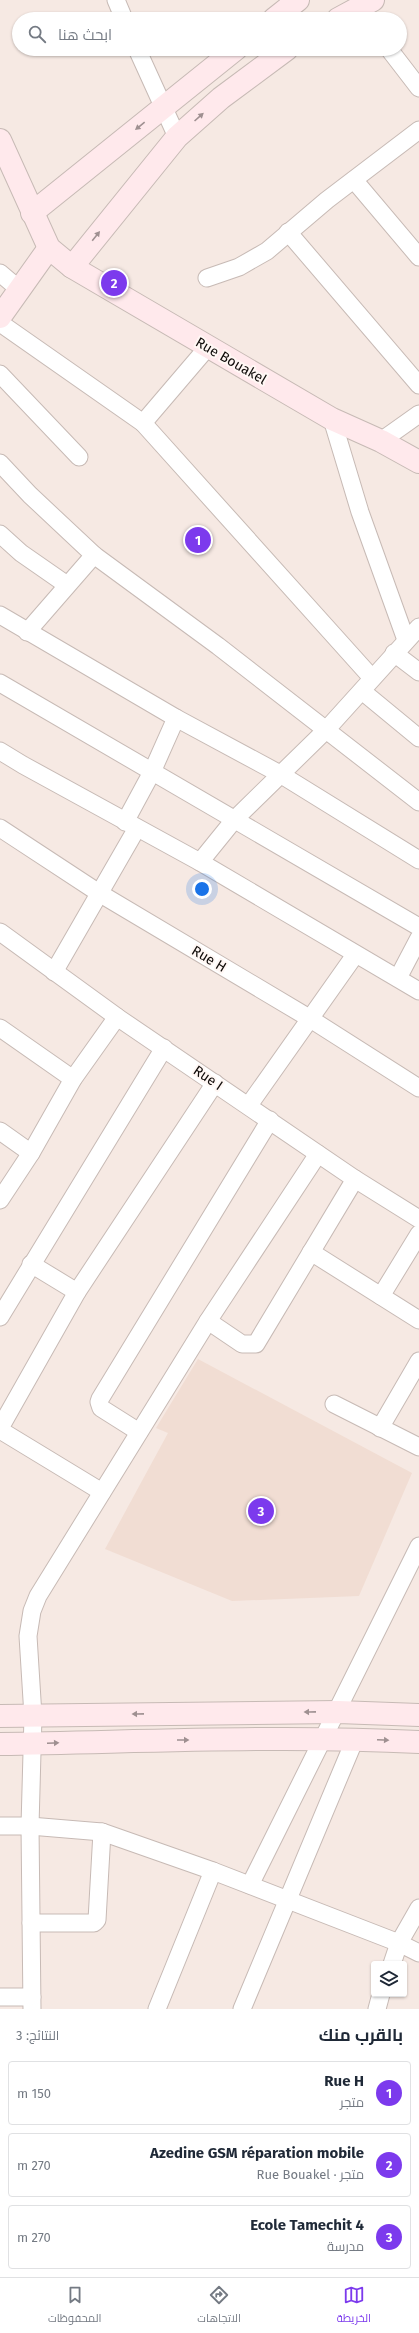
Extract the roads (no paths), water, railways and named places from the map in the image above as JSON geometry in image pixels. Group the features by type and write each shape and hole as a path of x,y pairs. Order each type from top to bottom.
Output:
{"main road":[{"path":"283,12 298,0"},
{"path":"352,12 362,7"},
{"path":"32,213 227,56"},
{"path":"72,267 177,137 221,98 278,56"},
{"path":"0,140 49,248 0,317"},
{"name":"Rue Bouakel","path":"49,248 72,267 207,348 332,419 380,441 419,462"},
{"path":"0,1716 338,1712 419,1715"},
{"path":"0,1744 132,1740 324,1738 419,1742"}],"street":[{"path":"116,0 121,12"},
{"path":"140,56 177,137"},
{"path":"394,56 419,88"},
{"path":"207,278 239,267 267,251 288,232 419,130"},
{"path":"354,180 419,257"},
{"path":"288,232 419,385"},
{"path":"0,274 20,290"},
{"path":"0,323 143,423 367,684 419,738"},
{"path":"143,423 207,348"},
{"path":"0,374 79,457"},
{"path":"380,441 419,414"},
{"path":"332,419 360,512 406,640"},
{"path":"0,463 94,556 218,646 419,802"},
{"path":"0,534 21,553 67,586"},
{"path":"27,632 94,556"},
{"path":"0,615 176,718 280,774 419,860"},
{"path":"200,862 234,820 326,730 419,627"},
{"path":"394,653 419,672"},
{"path":"0,683 419,926"},
{"path":"54,972 99,893 131,825 176,718"},
{"path":"0,750 131,825 200,862 355,955 419,991"},
{"name":"Rue H","path":"0,828 99,893 309,1018 419,1088"},
{"name":"Rue I","path":"0,932 117,1017 215,1084 249,1105 355,1179 419,1219"},
{"path":"398,978 419,938"},
{"path":"249,1105 309,1018 355,955"},
{"path":"0,1200 31,1153 73,1079 117,1017"},
{"path":"0,1028 73,1079"},
{"path":"0,1317 164,1048"},
{"path":"102,1492 0,1429 77,1292 215,1084"},
{"path":"139,1432 101,1408 99,1402 100,1399 270,1120"},
{"path":"0,1131 31,1153"},
{"path":"0,1997 32,2003 30,1826 33,1716 28,1636 32,1611 38,1596 208,1321 318,1154"},
{"path":"208,1321 242,1344 256,1344 355,1179"},
{"path":"381,1296 419,1234"},
{"path":"311,1252 419,1320"},
{"path":"31,1264 77,1292"},
{"path":"380,1428 419,1361"},
{"path":"334,1404 419,1447"},
{"path":"250,1885 338,1712 419,1546"},
{"path":"242,2009 355,1739"},
{"path":"0,1826 30,1826 102,1832 287,1899 399,1943 419,1953"},
{"path":"31,1923 94,1922 97,1920 102,1832"},
{"path":"157,2009 213,1871"},
{"path":"393,1961 399,1943 419,1908"},
{"path":"376,2009 380,1997"}],"place":[{"name":"Azedine GSM réparation mobile","path":"114,283"},
{"name":"Rue H","path":"198,540"},
{"name":"Ecole Tamechit 4","path":"261,1511"}]}
